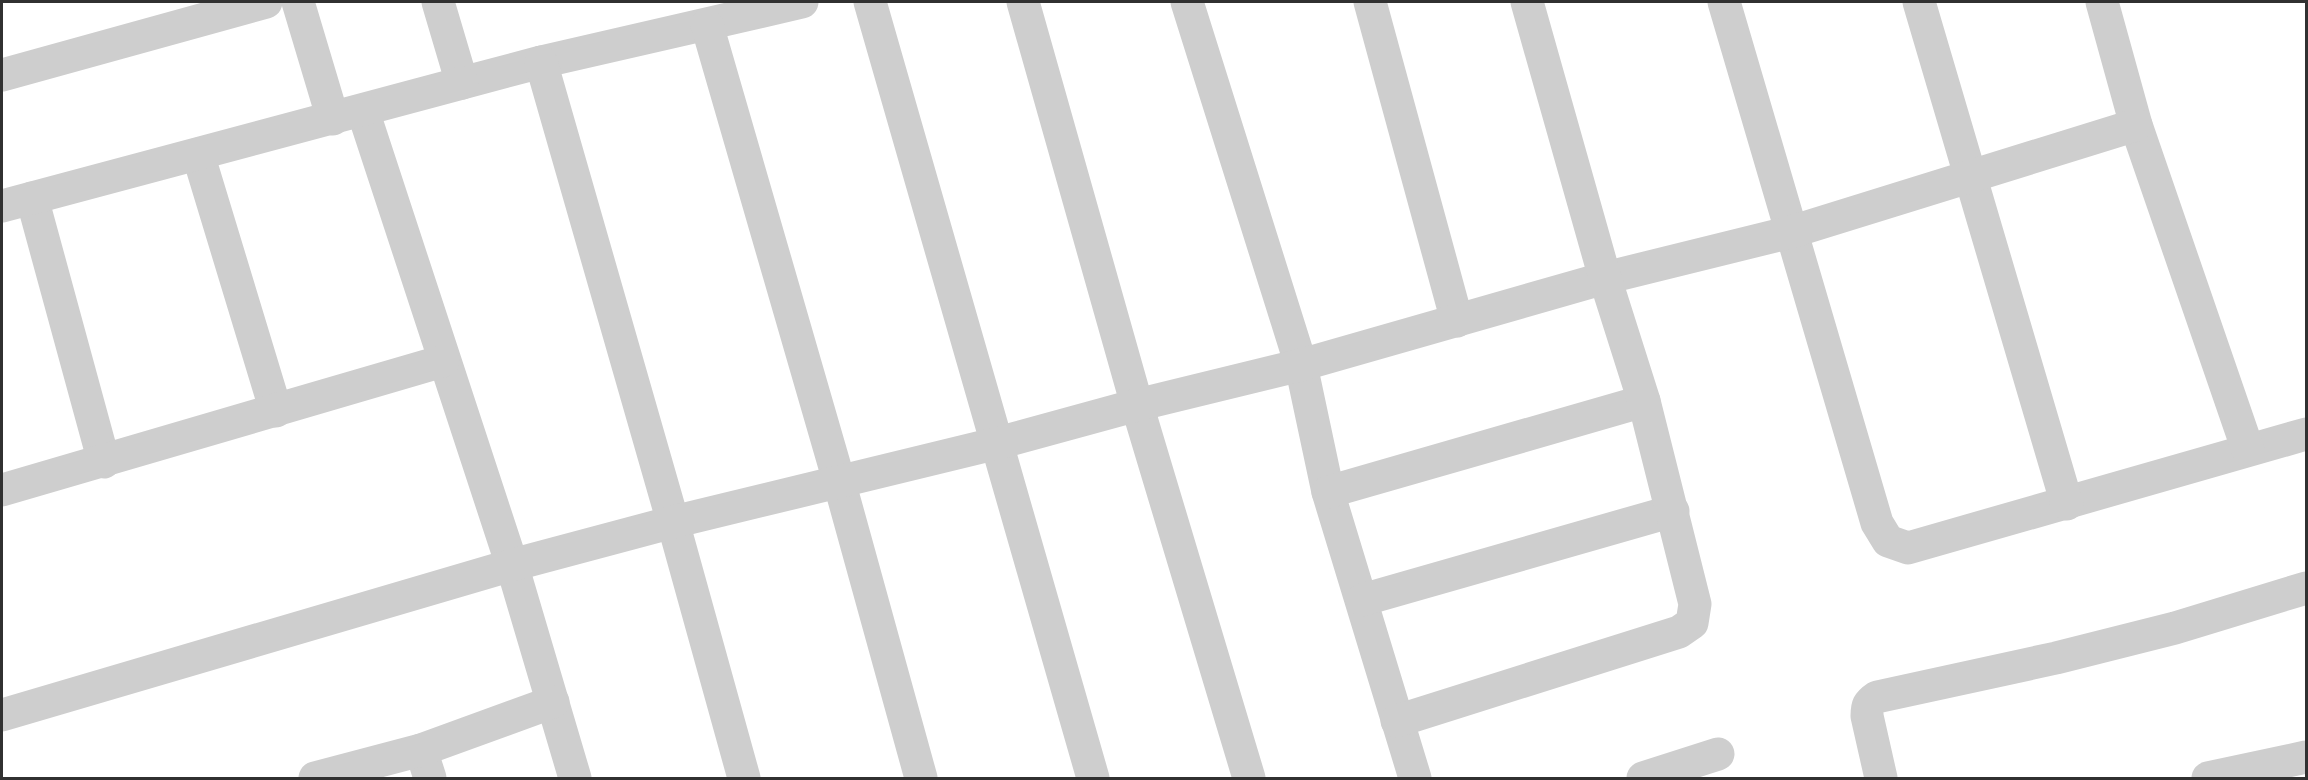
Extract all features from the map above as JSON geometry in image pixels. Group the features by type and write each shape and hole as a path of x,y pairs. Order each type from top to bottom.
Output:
{"street":[{"path":"2,75 266,2"},
{"path":"298,2 348,115 443,361 512,565 575,778"},
{"path":"438,2 462,83"},
{"path":"104,462 17,202 541,62 802,2"},
{"path":"870,2 1093,778"},
{"path":"1023,2 1137,405 1249,778"},
{"path":"1187,2 1301,365 1328,492 1415,778"},
{"path":"1370,2 1457,321"},
{"path":"1397,722 1679,632 1692,623 1695,604 1644,401 1605,278 1527,2"},
{"path":"1724,2 1877,523 1888,541 1908,548 2307,434"},
{"path":"1919,2 2067,504"},
{"path":"2102,2 2136,125 2248,450"},
{"path":"707,25 839,481 921,778"},
{"path":"541,62 744,778"},
{"path":"2,715 512,565 673,522 998,443 1137,405 1301,365 1605,278 1791,232 2136,125"},
{"path":"198,154 276,411"},
{"path":"2,490 443,361"},
{"path":"1328,492 1644,401"},
{"path":"1362,600 1673,511"},
{"path":"1881,778 1867,716 1867,707 1877,697 2056,658 2143,636 2307,588"},
{"path":"315,778 425,764 553,702"},
{"path":"1642,778 1718,754"},
{"path":"2208,778 2307,756"}]}
